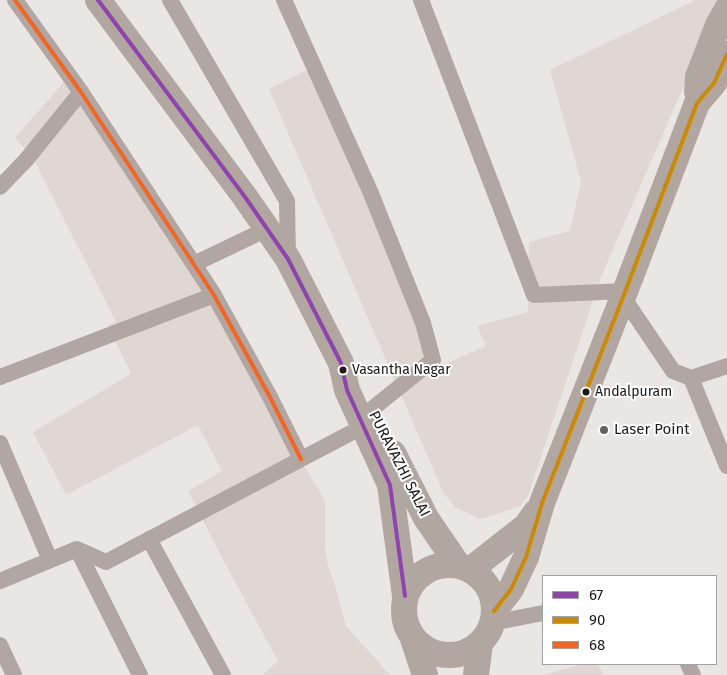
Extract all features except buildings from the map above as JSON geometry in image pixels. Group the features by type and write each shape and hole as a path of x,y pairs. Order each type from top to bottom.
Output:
{"main road":[{"name":"PURAVAZHI SALAI","path":"98,0 288,260 341,363 347,390 368,418 426,518 464,568"},
{"path":"413,639 424,649 438,654 454,655 468,651 489,626 512,589 526,557 542,503 697,103 698,77 724,22"},
{"path":"697,103 714,83 727,54"},
{"name":"PURAVAZHI SALAI","path":"368,418 390,485 405,596"},
{"path":"464,568 526,526 542,503"},
{"path":"425,675 413,639 406,626 403,611 405,596 411,584 420,575 431,568 444,565 464,568 480,577 488,587 493,599 489,626 476,675"}],"street":[{"path":"16,0 81,92 214,295 270,397 301,459"},
{"path":"170,0 287,201 288,260"},
{"path":"0,581 77,549 106,562 301,459 368,418 433,360 423,323 370,191 284,0"},
{"path":"420,0 534,295 624,294 673,371 692,378 727,366"},
{"path":"0,186 26,160 81,92"},
{"path":"194,264 267,229"},
{"path":"0,377 214,295"},
{"path":"692,378 727,466"},
{"path":"0,443 50,560"},
{"path":"150,539 223,675"},
{"path":"77,549 140,675"},
{"path":"489,626 542,613"},
{"path":"0,645 14,675"}],"shaded area":[{"path":"696,0 721,0 601,277 528,496 520,506 481,519 456,508 443,492 269,89 313,67 438,367 486,346 477,326 528,312 529,242 570,231 581,181 550,70"},
{"path":"62,71 157,208 325,501 325,548 328,566 346,626 390,675 262,675 278,661 188,491 222,471 198,425 66,495 33,432 131,374 108,325 116,322 33,158 15,138 63,83"},
{"path":"579,665 598,665 604,675 544,675"}],"transit line":[{"name":"68","path":"15,0 81,92 214,295 270,397 301,459"},
{"name":"67","path":"98,0 245,197 288,259 341,363 347,390 390,485 405,596"},
{"name":"90","path":"494,611 511,589 526,557 542,503 697,103 714,83 727,54"}],"place":[{"name":"Vasantha Nagar","path":"343,370"},
{"name":"Andalpuram","path":"586,392"},
{"name":"Laser Point","path":"604,430"}]}
